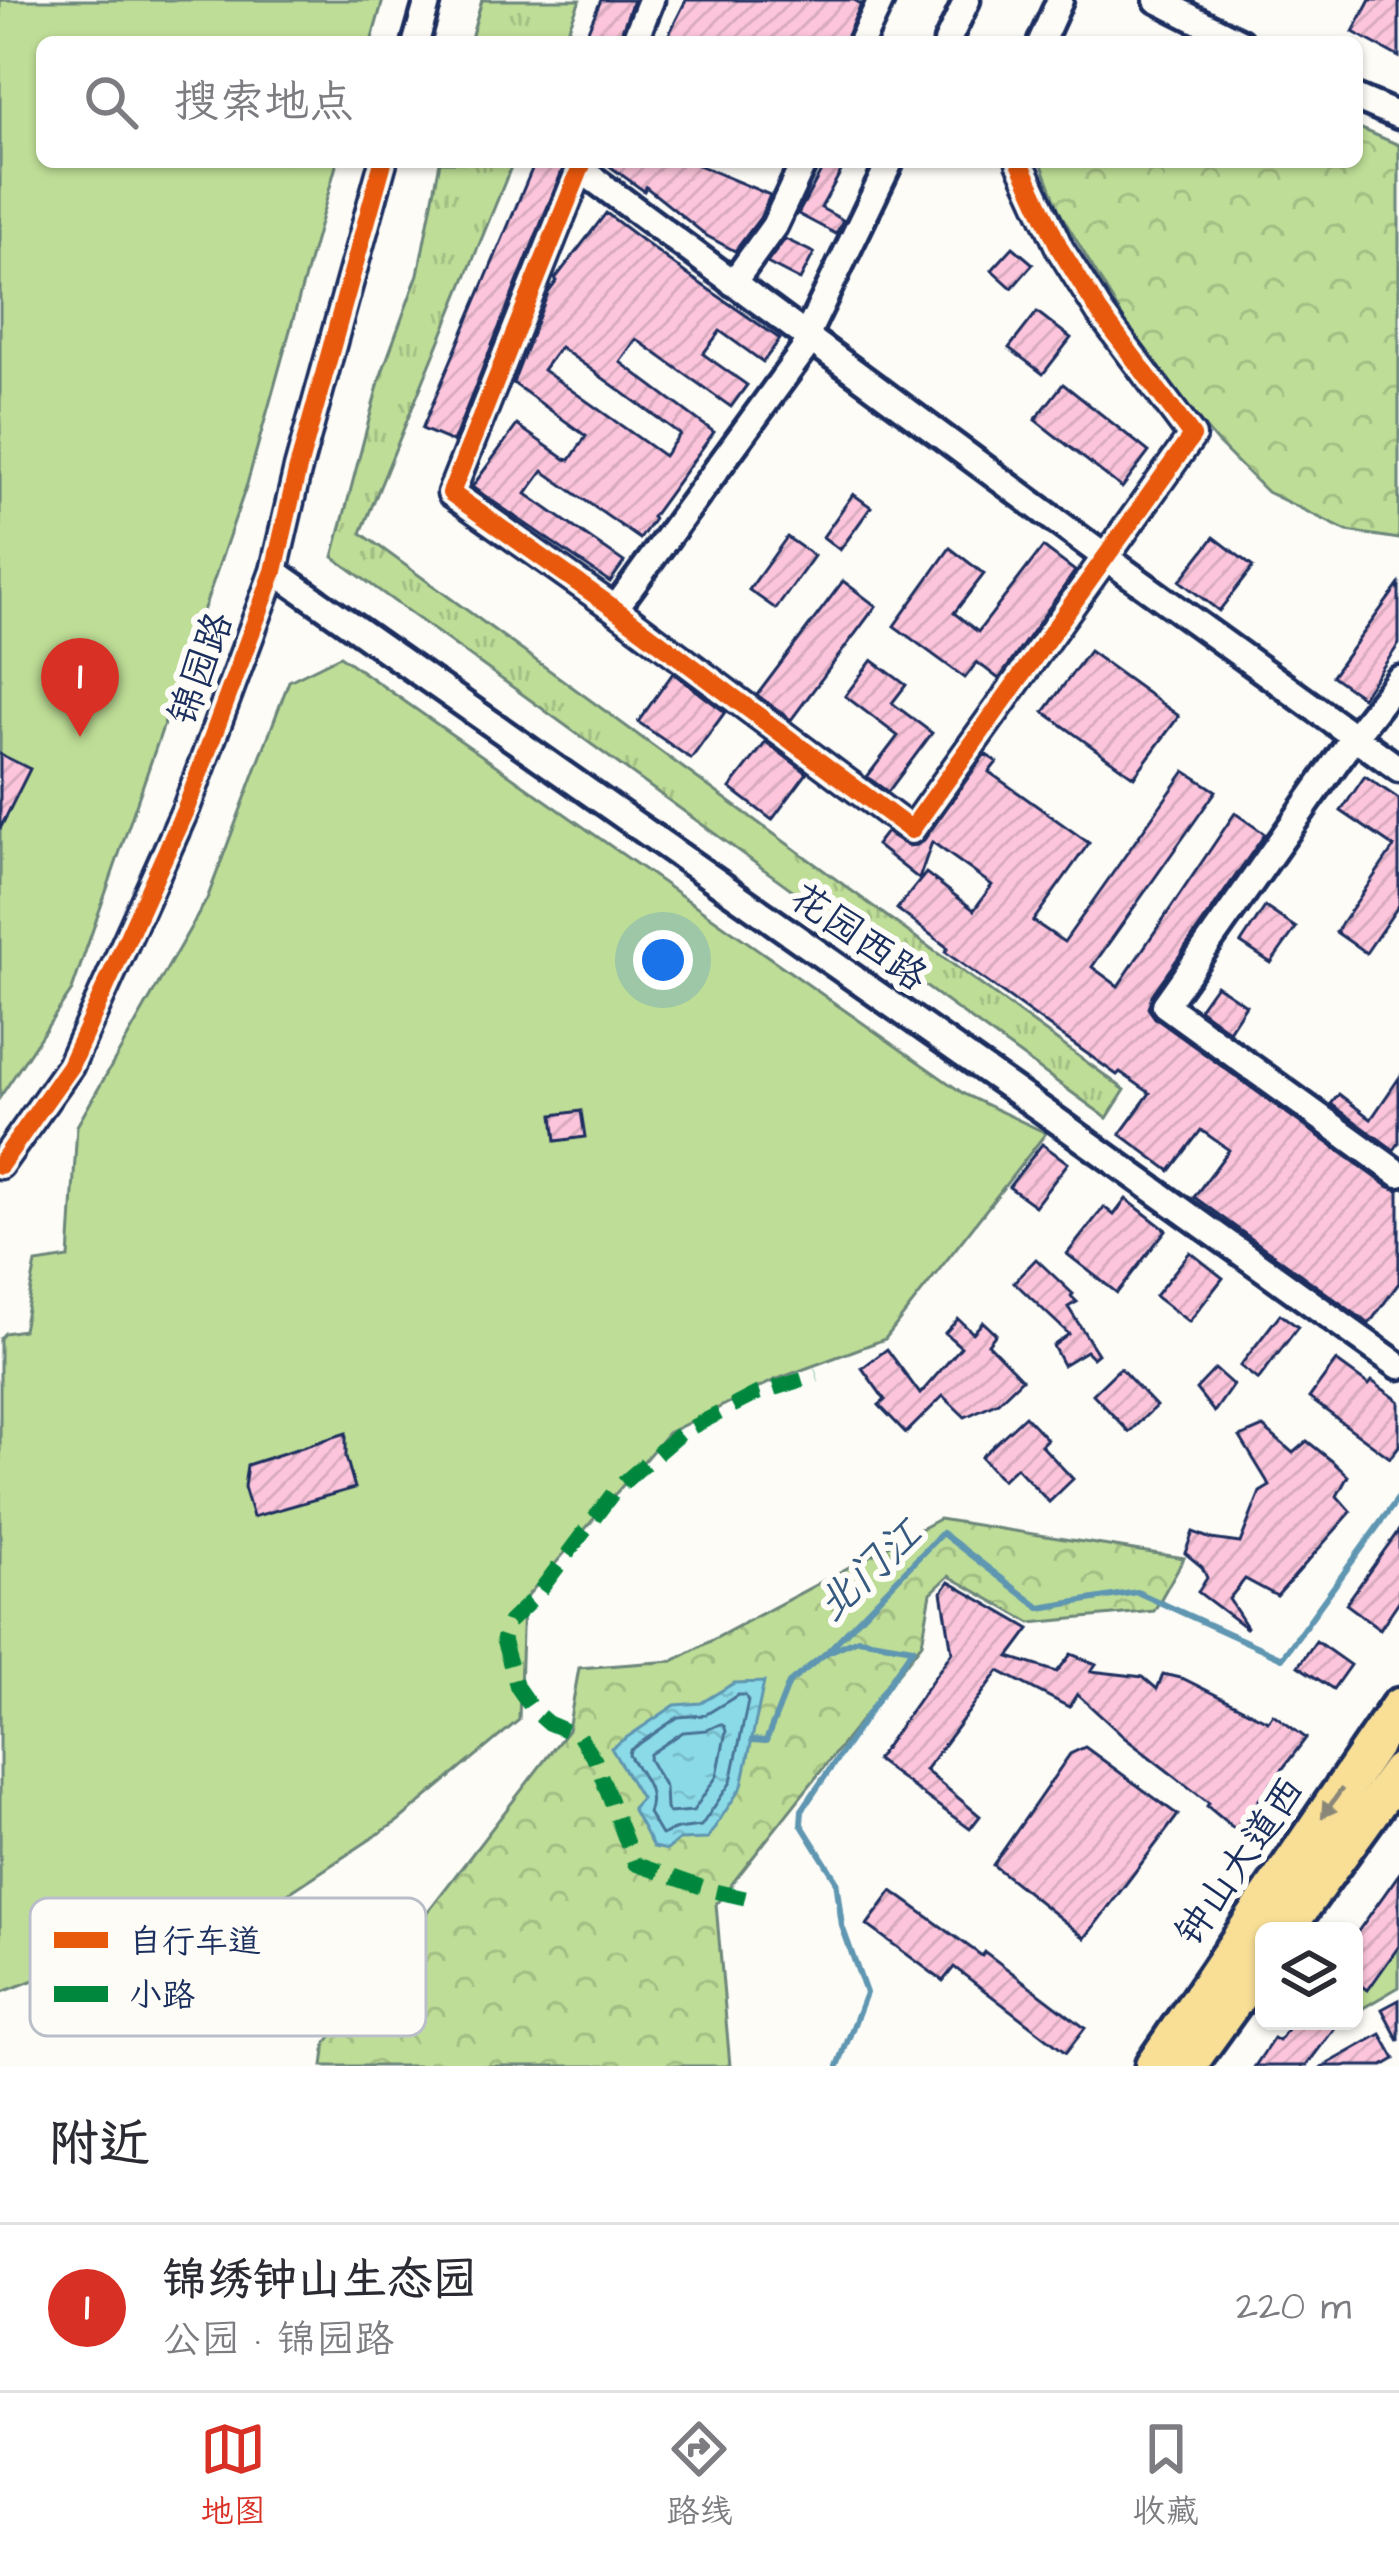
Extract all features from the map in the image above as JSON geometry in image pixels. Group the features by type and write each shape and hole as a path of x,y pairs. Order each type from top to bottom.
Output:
{"highway":[{"name":"钟山大道西","path":"1178,2061 1399,1707"},
{"name":"钟山大道西","path":"1291,1922 1399,1772"},
{"name":"钟山大道西","path":"1178,2061 1255,1970"}],"street":[{"path":"418,36 428,0"},
{"path":"636,36 651,0"},
{"path":"864,36 881,0"},
{"path":"950,36 968,0"},
{"path":"1044,36 1060,0"},
{"path":"1157,0 1228,36"},
{"path":"1363,101 1399,116"},
{"name":"锦园路","path":"0,1165 70,1066 187,806 274,571 381,168"},
{"path":"581,168 451,493 911,830 1192,436 1100,314 1060,249 1023,168"},
{"path":"585,168 733,283 1399,769"},
{"path":"733,283 774,226 801,168"},
{"path":"615,609 803,350 887,168"},
{"name":"花园西路","path":"274,571 1399,1366"},
{"path":"1399,679 1165,1005 1399,1174"}],"green space":[{"path":"0,0 383,0 373,36 36,36 36,168 335,168 247,484 72,990 0,1097"},
{"path":"482,0 580,0 565,36 472,36"},
{"path":"1363,130 1399,145 1399,539 1347,531 1267,492 1216,441 1145,355 1060,213 1043,168 1363,168"},
{"path":"439,168 511,168 361,533 1125,1090 1107,1118 333,557 380,378 418,274"},
{"path":"340,656 964,1094 1046,1133 885,1339 775,1380 668,1433 523,1601 519,1720 398,1821 281,1898 30,1898 30,1981 0,1993 0,1338 23,1330 36,1263 69,1258 77,1126 207,899 289,681"},
{"path":"939,1519 1184,1558 1154,1611 1031,1623 949,1576 931,1593 922,1643 716,1904 730,2066 323,2066 331,2036 426,2036 426,1914 568,1730 579,1668 673,1661"},
{"path":"1399,1946 1399,1987 1363,2008 1363,1986 1368,1989"}],"water":[{"path":"764,1682 742,1786 707,1839 679,1840 667,1850 653,1847 632,1808 641,1798 611,1748 675,1705 701,1703 734,1683"}],"building":[{"path":"601,0 633,0 620,36 586,36"},
{"path":"686,0 854,0 861,4 847,36 668,36"},
{"path":"1370,0 1399,0 1399,57 1353,32"},
{"path":"532,168 563,168 453,442 422,429"},
{"path":"612,168 705,168 770,195 760,218 735,251 707,236 646,187 644,191"},
{"path":"823,168 843,168 821,208 843,220 836,234 798,214"},
{"path":"606,213 780,339 763,362 720,331 703,354 747,385 731,407 636,339 620,362 714,432 640,539 543,471 526,494 624,562 610,582 472,487 517,425 570,460 586,436 513,383 555,279","holes":["560,347 680,434 664,456 543,370"]},
{"path":"785,239 814,253 800,280 767,263"},
{"path":"1013,247 1033,264 1012,288 992,270"},
{"path":"1037,312 1071,338 1043,374 1009,348"},
{"path":"1063,384 1149,452 1122,488 1035,420"},
{"path":"853,494 871,507 840,550 823,537"},
{"path":"787,537 814,556 776,609 749,590"},
{"path":"1214,537 1253,567 1219,611 1180,581"},
{"path":"1043,547 1075,571 999,679 977,662 965,678 894,626 950,548 984,574 954,613 978,632"},
{"path":"843,581 876,606 791,720 757,695"},
{"path":"1399,584 1399,644 1362,697 1332,676"},
{"path":"1089,651 1179,716 1134,777 1044,712"},
{"path":"872,660 906,685 892,703 932,733 888,792 867,777 898,736 845,696"},
{"path":"673,673 725,712 691,759 638,722"},
{"path":"766,742 807,773 772,820 730,788"},
{"path":"0,754 30,769 0,829"},
{"path":"985,754 997,762 989,772 1089,843 1033,921 1064,942 1185,771 1216,791 1092,967 1118,986 1235,813 1265,834 1152,995 1148,1008 1155,1018 1399,1190 1399,1283 1369,1324 1194,1197 1229,1150 1201,1130 1170,1171 1120,1134 1150,1093 1120,1072 1117,1075 945,952 948,948 897,909 926,873 974,910 992,885 932,842 919,879 876,845 886,832 908,846 924,840"},
{"path":"1365,776 1399,799 1399,905 1366,953 1336,932 1394,847 1341,811"},
{"path":"1265,907 1296,928 1271,963 1241,943"},
{"path":"1216,985 1246,1005 1229,1031 1199,1009"},
{"path":"1399,1078 1399,1143 1394,1150 1331,1104 1339,1094 1371,1119"},
{"path":"581,1111 585,1137 556,1141 553,1115"},
{"path":"1042,1144 1068,1163 1035,1206 1009,1187"},
{"path":"1126,1199 1166,1230 1117,1293 1067,1254 1104,1207 1114,1215"},
{"path":"1190,1252 1223,1278 1189,1322 1155,1296"},
{"path":"1036,1259 1073,1294 1077,1302 1068,1307 1098,1354 1093,1358 1086,1351 1063,1365 1053,1346 1069,1334 1014,1282"},
{"path":"1280,1314 1298,1327 1258,1380 1240,1366"},
{"path":"958,1319 973,1333 983,1322 996,1334 988,1344 1022,1379 998,1402 965,1417 943,1396 906,1433 879,1405 885,1400 862,1368 887,1349 920,1394 961,1347 945,1333"},
{"path":"1336,1361 1399,1401 1399,1446 1390,1458 1309,1398"},
{"path":"1120,1368 1156,1406 1129,1432 1093,1394"},
{"path":"1215,1369 1233,1385 1214,1412 1196,1389"},
{"path":"1025,1416 1047,1439 1041,1445 1073,1479 1049,1502 1016,1467 1002,1480 981,1457"},
{"path":"1263,1427 1293,1453 1307,1441 1348,1476 1337,1496 1351,1512 1277,1596 1245,1579 1229,1599 1246,1628 1198,1592 1207,1578 1185,1553 1193,1532 1240,1543 1260,1492 1270,1486 1240,1437"},
{"path":"346,1433 346,1457 355,1488 253,1517 244,1487 247,1465"},
{"path":"1399,1530 1399,1601 1380,1629 1346,1604"},
{"path":"949,1582 1030,1629 1009,1657 1057,1672 1071,1654 1096,1664 1091,1671 1143,1677 1157,1689 1163,1674 1184,1679 1268,1721 1273,1714 1306,1738 1236,1830 1077,1694 1069,1707 999,1671 925,1770 980,1816 970,1829 876,1760 952,1652 942,1592"},
{"path":"1316,1641 1350,1665 1333,1689 1298,1666"},
{"path":"1085,1747 1178,1815 1085,1938 993,1865 1070,1754"},
{"path":"1399,1874 1399,1946 1368,1990 1363,1986 1363,1924"},
{"path":"892,1891 982,1956 985,1952 1085,2028 1066,2053 954,1967 943,1981 867,1925"},
{"path":"1399,2000 1399,2041 1382,2009"},
{"path":"1287,2030 1333,2030 1306,2066 1255,2066 1274,2038 1279,2041"},
{"path":"1381,2034 1395,2059 1383,2066 1324,2066"}],"waterway":[{"name":"北门江","path":"838,2066 866,1993 842,1926 836,1880 801,1824 802,1810 913,1648 858,1639 826,1653 942,1533 1040,1608 1137,1592 1282,1658 1399,1497"},
{"path":"752,1740 766,1741 789,1683 826,1653"}],"marked path":[{"path":"745,1898 635,1864 595,1760 579,1736 548,1723 533,1710 517,1687 503,1640 509,1622 536,1596 616,1489 681,1433 756,1394 817,1375"}],"cycle path":[{"path":"0,1165 70,1066 187,806 274,571 381,168"},
{"path":"581,168 451,493 911,830 1192,436 1100,313 1060,249 1023,168"}],"place":[{"name":"锦绣钟山生态园","path":"80,737"}]}
